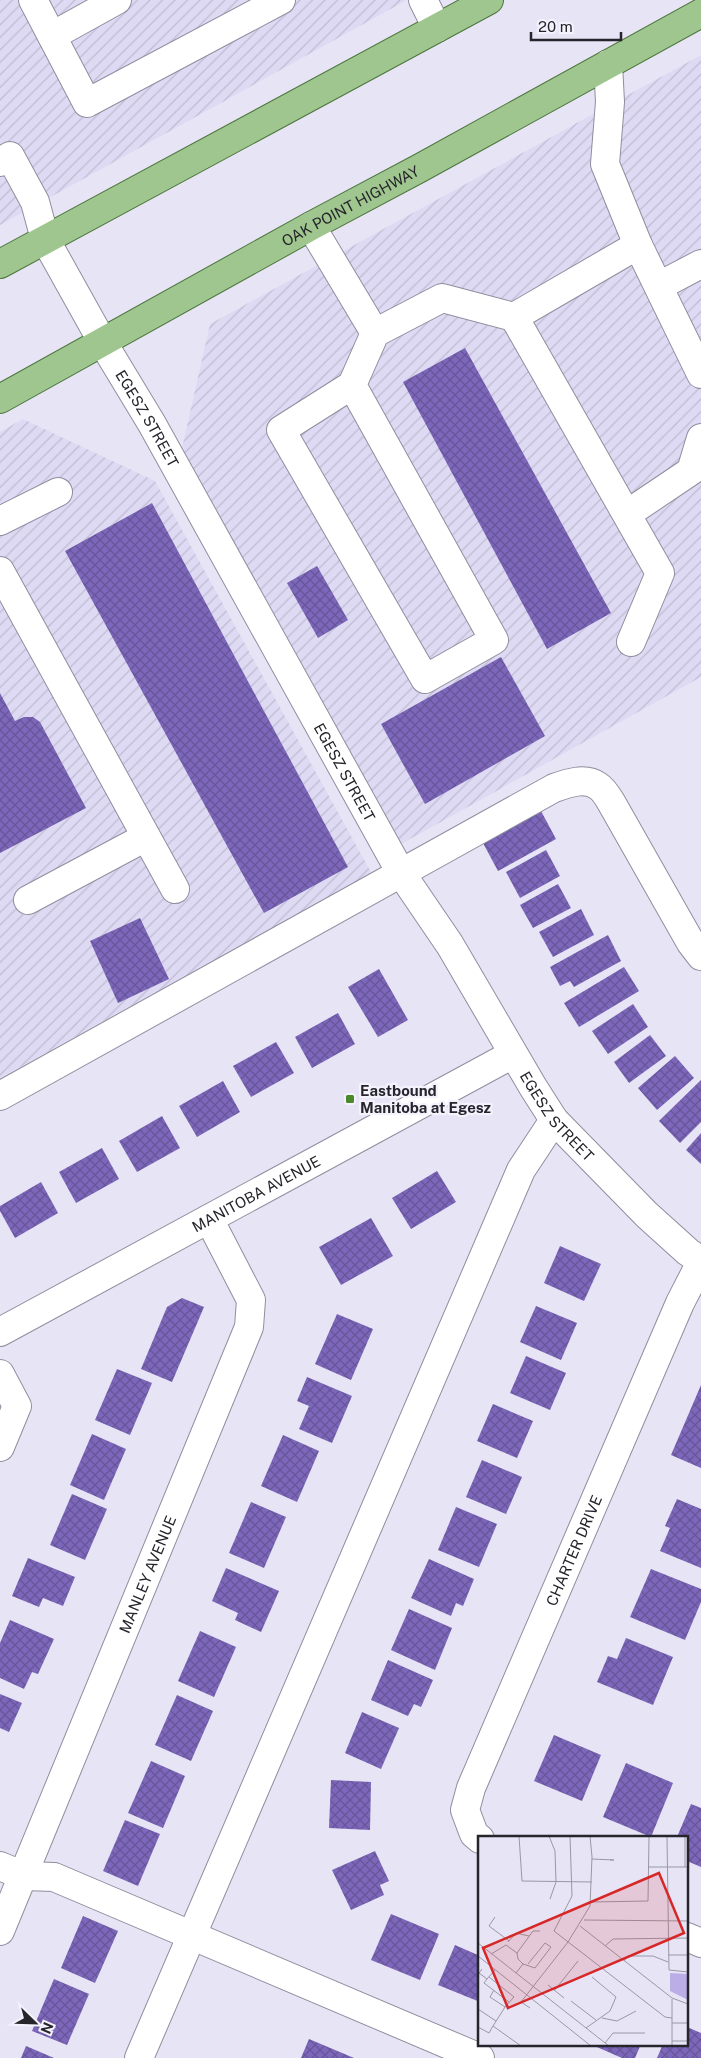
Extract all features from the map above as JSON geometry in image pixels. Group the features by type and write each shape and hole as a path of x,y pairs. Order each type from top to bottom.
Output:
{"main road":[{"path":"0,264 489,0"},
{"name":"OAK POINT HIGHWAY","path":"0,399 311,226 701,13"}],"street":[{"path":"34,0 87,103 281,0"},
{"path":"52,36 117,0"},
{"path":"423,0 437,28"},
{"path":"608,64 610,102 606,164 638,245 699,365"},
{"name":"EGESZ STREET","path":"0,162 10,156 35,202 45,239 103,343 152,424 401,873 450,945 513,1054 554,1120 647,1215 688,1252 701,1261"},
{"path":"311,226 374,332"},
{"path":"352,385 494,640 425,679 281,430 352,385 374,332 442,298 514,317 638,245"},
{"path":"659,286 701,264"},
{"path":"514,317 660,573 631,642"},
{"path":"627,514 691,471 701,438"},
{"path":"0,521 58,492"},
{"path":"0,570 174,889"},
{"path":"0,1096 554,788 574,782 586,782 599,786 611,802 691,943 701,956"},
{"path":"28,900 146,837"},
{"name":"MANITOBA AVENUE","path":"0,1332 513,1054"},
{"path":"139,2058 521,1170 554,1120"},
{"name":"MANLEY AVENUE","path":"0,1931 12,1871 249,1327 251,1300 209,1219"},
{"name":"CHARTER DRIVE","path":"478,1837 474,1834 465,1810 471,1788 680,1303 701,1261"},
{"path":"0,1374 18,1406 0,1447"},
{"path":"12,1871 54,1877 480,2058"},
{"path":"688,1937 701,1943"}],"shaded area":[{"path":"0,0 407,0 0,225"},
{"path":"701,55 701,677 394,848 180,457 210,324"},
{"path":"23,419 155,481 372,874 0,1078 0,432"}],"building":[{"path":"465,348 611,613 547,649 403,382"},
{"path":"152,503 348,867 264,913 65,551"},
{"path":"317,566 348,620 318,638 287,583"},
{"path":"501,657 545,736 425,804 381,724"},
{"path":"0,693 15,721 24,717 33,717 40,722 86,808 0,853"},
{"path":"541,811 556,839 498,871 483,843"},
{"path":"546,850 560,876 520,898 506,872"},
{"path":"558,884 571,908 533,928 520,905"},
{"path":"581,909 594,935 553,957 539,932"},
{"path":"140,918 169,979 118,1003 90,941"},
{"path":"608,935 621,961 574,987 570,981 560,986 550,967"},
{"path":"624,967 639,991 579,1027 564,1003"},
{"path":"379,969 408,1020 378,1037 348,987"},
{"path":"633,1004 648,1027 608,1054 592,1031"},
{"path":"338,1013 355,1044 312,1068 295,1037"},
{"path":"650,1035 666,1056 629,1083 614,1062"},
{"path":"276,1042 294,1073 251,1097 233,1066"},
{"path":"675,1056 694,1078 657,1110 638,1088"},
{"path":"701,1080 701,1122 680,1143 659,1121"},
{"path":"223,1081 240,1112 197,1137 179,1106"},
{"path":"162,1116 180,1148 137,1172 119,1141"},
{"path":"701,1133 701,1164 686,1150"},
{"path":"102,1148 119,1179 76,1203 59,1172"},
{"path":"437,1171 456,1202 411,1229 392,1198"},
{"path":"41,1182 58,1213 15,1238 0,1211 0,1206"},
{"path":"371,1218 393,1256 341,1285 319,1247"},
{"path":"560,1246 601,1264 584,1301 544,1283"},
{"path":"182,1298 204,1307 172,1382 141,1369 167,1307"},
{"path":"536,1306 577,1323 561,1360 520,1342"},
{"path":"337,1314 373,1329 351,1380 315,1364"},
{"path":"526,1356 566,1373 550,1410 510,1393"},
{"path":"117,1369 152,1383 130,1435 95,1420"},
{"path":"307,1377 352,1396 332,1443 299,1429 309,1406 297,1401"},
{"path":"701,1385 701,1468 671,1455"},
{"path":"493,1404 533,1421 517,1458 477,1441"},
{"path":"92,1434 126,1449 104,1500 70,1485"},
{"path":"283,1435 319,1451 297,1502 261,1486"},
{"path":"482,1460 522,1477 506,1514 466,1497"},
{"path":"72,1494 107,1509 85,1560 50,1545"},
{"path":"677,1499 701,1509 701,1568 660,1551 670,1528 665,1526"},
{"path":"251,1502 286,1517 264,1568 229,1553"},
{"path":"456,1507 497,1524 479,1567 438,1550"},
{"path":"28,1558 75,1577 63,1606 43,1598 39,1607 12,1596"},
{"path":"429,1559 474,1579 463,1606 456,1603 451,1616 411,1598"},
{"path":"226,1568 279,1591 261,1632 235,1620 238,1613 212,1601"},
{"path":"651,1569 701,1589 701,1602 685,1640 630,1617"},
{"path":"409,1609 452,1628 435,1670 391,1650"},
{"path":"10,1620 54,1639 38,1674 32,1672 24,1689 0,1678 0,1643"},
{"path":"200,1631 236,1647 214,1697 178,1681"},
{"path":"626,1638 673,1657 653,1705 597,1682 608,1656 617,1659"},
{"path":"388,1660 433,1680 421,1707 414,1704 408,1716 371,1700"},
{"path":"0,1694 22,1703 9,1732 0,1728"},
{"path":"177,1695 213,1711 191,1761 155,1745"},
{"path":"362,1712 399,1728 381,1769 345,1753"},
{"path":"554,1735 601,1755 582,1801 534,1781"},
{"path":"151,1761 185,1776 163,1828 128,1813"},
{"path":"626,1763 673,1783 651,1836 603,1817"},
{"path":"331,1780 371,1782 370,1830 329,1828"},
{"path":"691,1804 701,1808 701,1867 688,1861 688,1836 677,1836"},
{"path":"125,1820 160,1834 138,1886 103,1871"},
{"path":"375,1851 389,1881 380,1885 384,1895 351,1910 332,1870"},
{"path":"391,1914 439,1934 420,1980 371,1960"},
{"path":"83,1916 118,1931 95,1983 61,1968"},
{"path":"455,1945 478,1955 478,2001 438,1985"},
{"path":"54,1979 89,1994 67,2045 32,2031"},
{"path":"688,2027 701,2033 701,2058 657,2058 662,2046 688,2046"},
{"path":"309,2039 354,2058 301,2058"},
{"path":"26,2046 54,2058 21,2058"},
{"path":"595,2046 640,2046 635,2058 622,2058"}],"place":[{"name":"Eastbound Manitoba at Egesz","path":"350,1099"}]}
